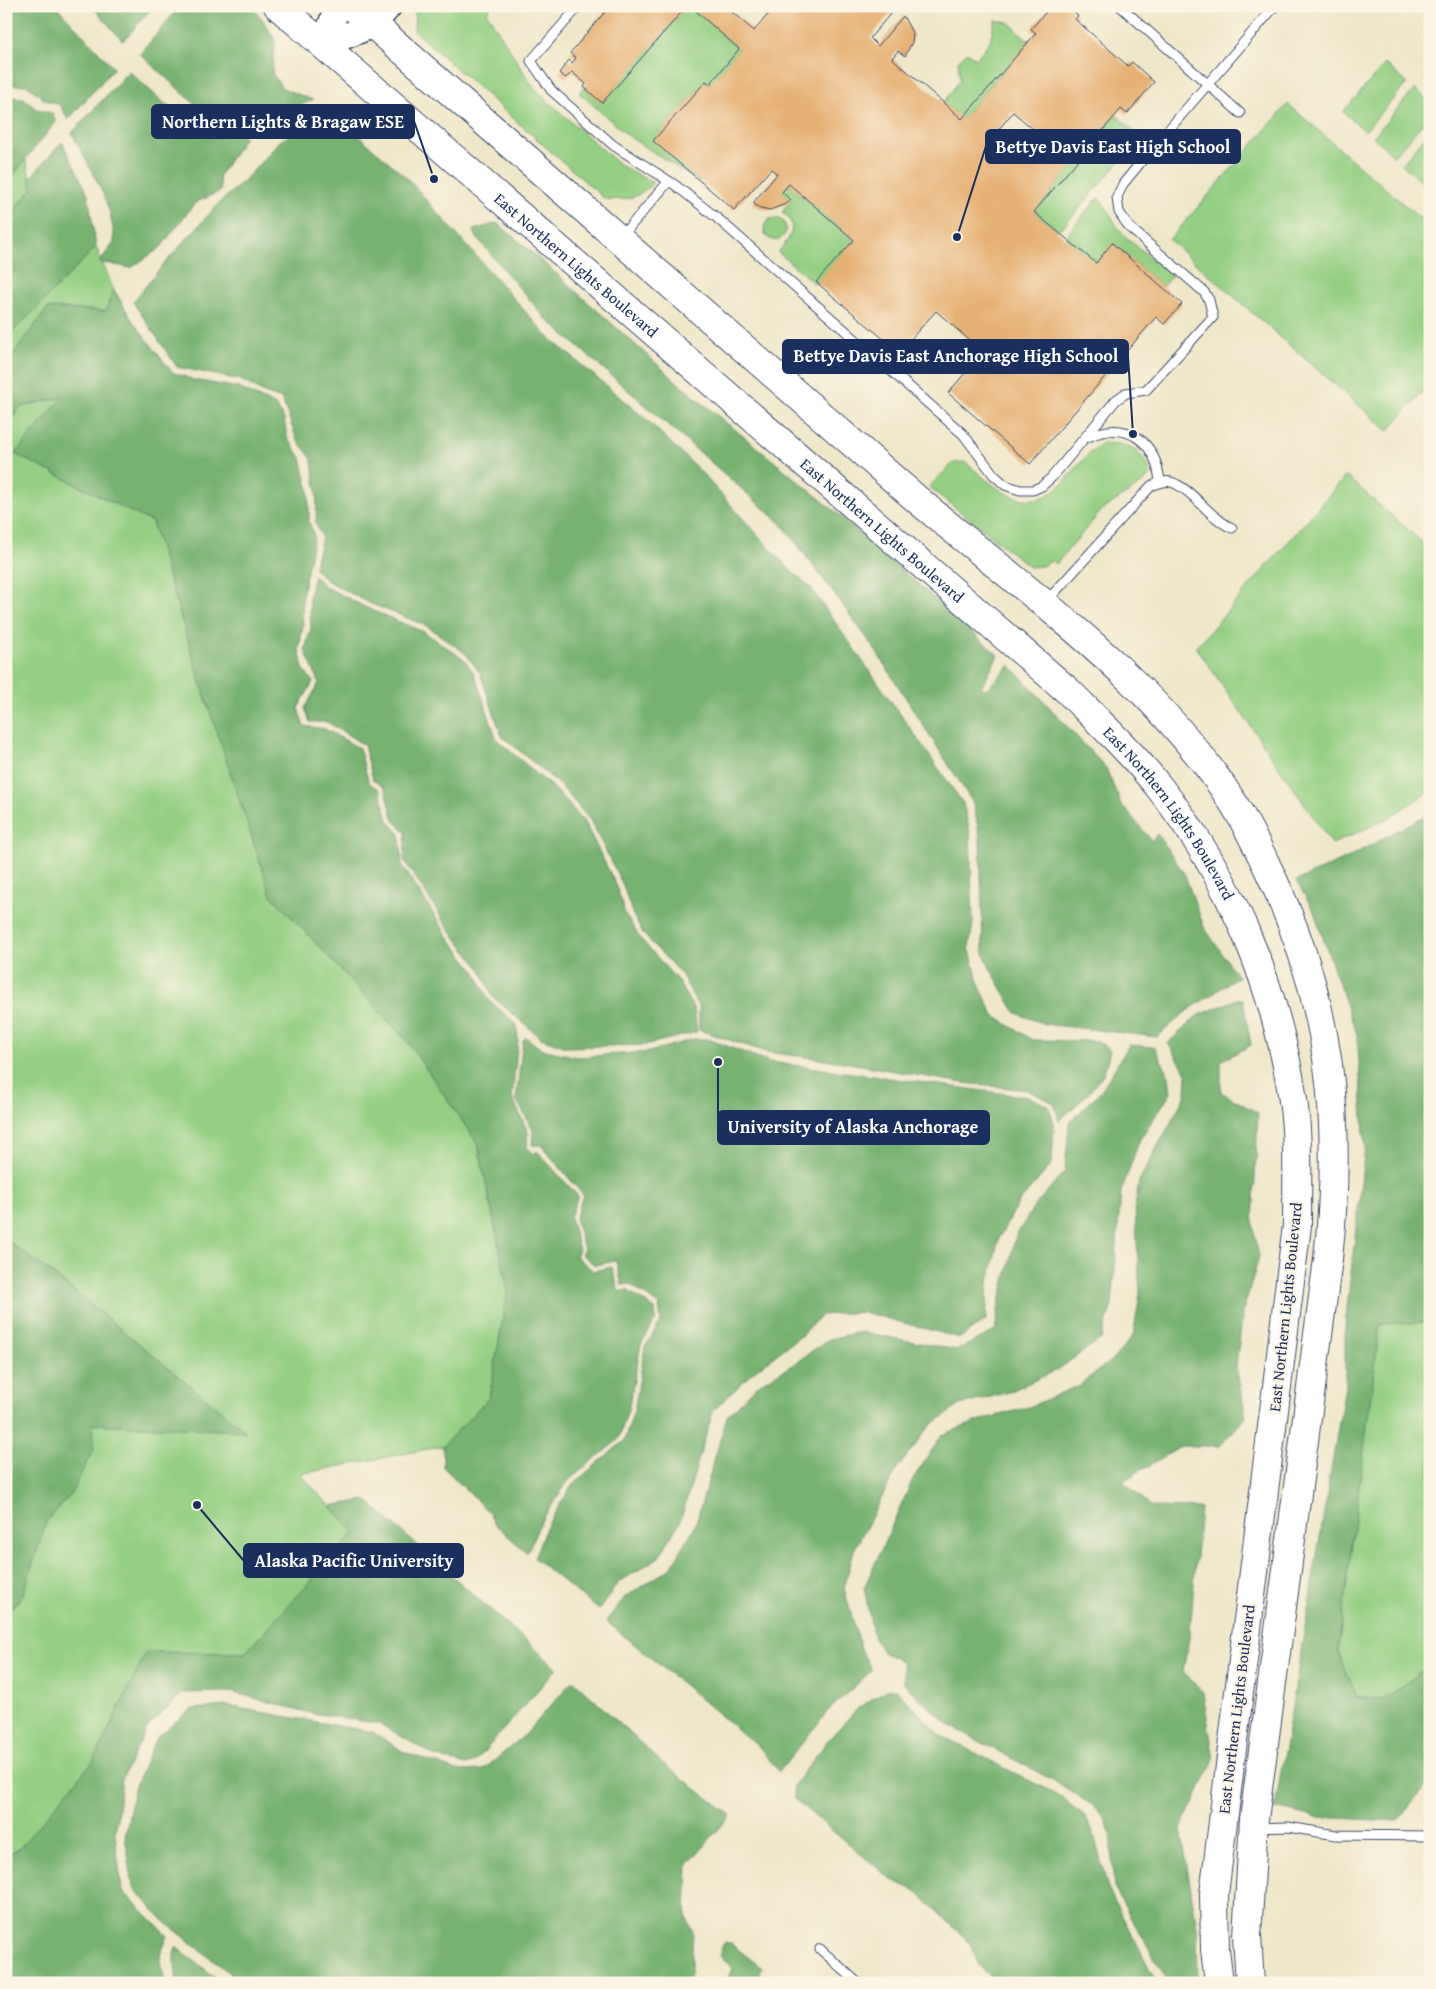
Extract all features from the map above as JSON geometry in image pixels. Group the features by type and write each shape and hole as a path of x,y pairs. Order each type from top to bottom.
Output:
{"main road":[{"name":"East Northern Lights Boulevard","path":"278,6 1068,692 1118,740 1159,786 1194,834 1226,890 1250,942 1269,996 1282,1046 1293,1102 1297,1159 1297,1225 1214,1894 1216,1949 1220,1983"},
{"path":"323,45 338,6"},
{"name":"East Northern Lights Boulevard","path":"352,6 381,16 619,239 916,498 1108,658 1158,707 1199,755 1233,802 1284,903 1302,950 1326,1043 1334,1120 1333,1212 1254,1828 1247,1936 1250,1983"},
{"path":"323,45 381,16"}],"lane":[{"path":"579,6 531,61 551,90 606,139 632,159 669,182 716,218 963,434 994,476 1006,486 1020,490 1033,490 1042,486 1116,400 1126,393 1146,390 1213,317 1209,300 1204,292 1129,227 1120,212 1117,197 1128,177 1275,6"},
{"path":"1120,6 1240,113"},
{"path":"619,239 669,182"},
{"path":"1084,439 1102,431 1113,429 1126,432 1140,440 1152,453 1158,468 1160,482"},
{"path":"1044,604 1151,486 1160,482 1170,482 1180,488 1223,524 1232,528"},
{"path":"1254,1828 1288,1827 1336,1835 1430,1836"},
{"path":"820,1949 858,1983"}],"green space":[{"path":"6,6 56,6 114,68 68,120 60,105 45,100 27,85 6,85"},
{"path":"92,6 154,6 123,41"},
{"path":"180,6 250,6 261,17 275,40 272,73 282,88 313,100 270,118 244,120 197,106 140,54"},
{"path":"419,6 491,6 487,13 531,84 543,97 620,165 653,183 641,193 631,198 605,199 414,31 415,10"},
{"path":"687,6 690,6 739,49 710,84 706,81 655,139 700,182 631,138 579,93 584,87 602,102"},
{"path":"995,20 1008,22 1029,41 962,119 943,103 960,80 958,61 967,52 976,59 990,41"},
{"path":"1385,64 1407,83 1365,131 1343,112"},
{"path":"129,71 164,103 202,125 245,137 219,176 221,191 195,203 160,248 131,268 99,262 114,243 113,228 110,214 99,186 72,133"},
{"path":"1415,89 1430,102 1430,115 1394,156 1373,137"},
{"path":"6,97 24,98 36,109 52,113 56,122 6,183"},
{"path":"1288,104 1430,227 1430,383 1388,431 1169,240"},
{"path":"1116,115 1137,134 1138,140 1064,226 1056,230 1034,212"},
{"path":"326,117 360,137 407,178 546,335 647,420 699,470 787,567 811,588 963,803 970,833 973,924 969,947 980,987 994,1016 1033,1040 1098,1041 1110,1050 1104,1073 1088,1094 1059,1121 1054,1103 1027,1090 956,1082 844,1062 766,1052 699,1030 699,1008 682,975 644,935 632,913 623,885 590,820 561,786 502,736 480,673 465,653 427,626 369,603 326,580 314,568 322,537 316,524 317,492 311,457 297,440 282,399 264,393 241,380 177,367 133,302 157,272 218,204 244,181 281,140"},
{"path":"1430,131 1430,175 1423,183 1402,164"},
{"path":"62,142 88,194 96,247 6,339 6,219 32,189 30,178"},
{"path":"26,160 32,189 6,219 6,183"},
{"path":"789,184 854,240 815,284 778,252 789,237 792,227 791,222 782,212 791,200 782,192"},
{"path":"1098,198 1124,235 1172,275 1162,287 1113,243 1096,263 1067,239 1070,231"},
{"path":"775,218 783,221 786,229 783,237 775,240 767,237 764,229 767,221"},
{"path":"497,223 684,388 841,516 998,655 981,688 987,689 1010,665 1106,768 1121,804 1152,841 1157,834 1184,873 1204,927 1238,977 1187,1011 1157,1037 1045,1024 1016,1013 990,968 983,951 980,836 973,803 870,642 782,524 545,318 477,238 473,230"},
{"path":"96,247 113,288 106,311 48,308 6,364 6,339"},
{"path":"113,288 132,320 172,372 194,380 239,388 276,406 284,419 287,437 301,458 309,491 309,521 314,536 302,596 303,625 299,649 303,668 313,682 298,708 304,726 325,729 359,748 369,783 380,790 388,821 400,834 402,865 449,938 475,971 489,1000 517,1025 518,1040 512,1097 528,1132 527,1147 533,1154 537,1151 578,1196 570,1217 579,1250 576,1256 593,1271 612,1267 619,1292 627,1290 655,1309 656,1319 641,1345 628,1410 618,1440 569,1480 541,1521 527,1553 493,1522 490,1514 443,1467 443,1446 489,1398 508,1290 478,1144 407,1041 271,895 202,687 152,522 15,454 63,397 20,407 6,427 6,364 48,308 106,311"},
{"path":"64,397 15,454 152,522 202,687 271,895 407,1041 478,1144 508,1290 489,1398 443,1446 300,1474 355,1532 245,1653 146,1652 94,1760 19,1849 6,1855 6,1614 22,1597 47,1520 71,1494 92,1424 245,1431 53,1274 6,1240 6,427 20,407"},
{"path":"1102,443 1119,444 1132,449 1143,458 1151,473 1143,483 1103,509 1056,564 1053,560 1042,566 1030,567 929,487 953,463 965,462 1000,490 1025,499 1038,499 1051,493 1064,482 1086,456"},
{"path":"1346,476 1430,549 1430,791 1387,819 1332,844 1196,647"},
{"path":"314,575 324,586 371,610 424,632 464,659 474,673 497,740 555,789 585,823 617,887 625,914 640,938 677,980 694,1009 697,1032 645,1045 566,1047 541,1038 493,997 480,968 451,932 404,860 406,832 394,821 385,788 373,780 364,745 327,722 310,722 305,708 319,683 305,650 311,628 309,597"},
{"path":"1430,813 1430,1322 1380,1324 1338,1651 1357,1697 1384,1699 1430,1665 1430,1780 1398,1821 1314,1817 1275,1808 1345,1386 1345,1326 1365,1147 1357,1035 1313,909 1296,881 1345,859"},
{"path":"1237,999 1243,999 1251,1045 1221,1061 1221,1092 1258,1113 1253,1224 1259,1257 1243,1312 1236,1366 1246,1417 1220,1446 1182,1446 1123,1481 1152,1507 1200,1508 1190,1633 1183,1671 1203,1693 1214,1759 1181,1829 1197,1927 1198,1983 1169,1983 1114,1888 1110,1833 1105,1818 1092,1805 1058,1783 949,1725 904,1684 903,1662 884,1653 874,1639 864,1588 913,1479 942,1435 981,1420 1029,1407 1080,1385 1114,1358 1133,1336 1140,1294 1135,1207 1139,1181 1186,1094 1187,1074 1168,1043 1197,1016"},
{"path":"526,1037 541,1049 578,1057 649,1052 694,1039 708,1039 770,1062 1029,1097 1049,1106 1054,1123 1052,1164 1019,1202 999,1238 988,1285 986,1320 960,1338 863,1312 821,1315 801,1336 753,1372 713,1411 680,1522 659,1557 618,1583 599,1610 534,1558 547,1525 573,1484 624,1441 634,1411 645,1347 661,1321 659,1305 630,1284 622,1285 616,1261 595,1265 581,1254 584,1249 575,1219 583,1195 541,1145 532,1145 533,1130 516,1099 523,1040"},
{"path":"1129,1045 1155,1047 1169,1076 1171,1093 1140,1139 1121,1192 1112,1305 1101,1339 1057,1370 1009,1392 960,1405 931,1425 897,1469 854,1550 844,1588 861,1650 872,1670 828,1711 779,1772 760,1748 606,1621 625,1597 671,1568 695,1526 727,1416 760,1383 791,1366 829,1339 861,1332 957,1350 995,1331 1016,1235 1036,1204 1065,1171 1069,1123 1101,1091"},
{"path":"6,1240 53,1274 246,1431 92,1424 94,1448 71,1494 47,1520 22,1597 6,1614"},
{"path":"1430,1322 1430,1665 1384,1699 1357,1696 1338,1651 1380,1324"},
{"path":"366,1500 557,1668 475,1762 466,1765 435,1756 380,1724 307,1712 231,1692 183,1693 147,1728 122,1779 115,1834 122,1890 168,1936 160,1955 165,1983 6,1983 6,1855 19,1849 94,1760 146,1652 245,1653 355,1532 330,1506"},
{"path":"573,1680 662,1763 731,1815 688,1864 686,1915 693,1933 690,1983 242,1983 164,1921 133,1887 125,1837 134,1788 156,1738 191,1709 227,1706 373,1732 404,1752 457,1771 483,1770 526,1734"},
{"path":"896,1689 940,1735 1058,1795 1084,1815 1094,1834 1108,1889 1157,1983 998,1983 979,1966 970,1943 916,1891 892,1880 794,1799 794,1785 829,1739 858,1708 886,1690"},
{"path":"724,1943 731,1944 762,1968 757,1983 726,1983 732,1968 719,1954"},
{"path":"176,1947 223,1983 177,1983 174,1955"}],"building":[{"path":"610,6 687,6 602,103 584,87 586,84 572,72 566,78 559,73 569,60 572,63 576,58 570,53"},
{"path":"690,6 725,6 754,31 775,6 897,6 870,38 878,46 903,16 913,34 912,42 905,56 898,51 892,58 962,119 1036,33 1031,29 1051,6 1067,6 1078,16 1075,19 1128,66 1132,62 1154,82 1127,114 1121,109 1034,212 1096,263 1112,243 1182,304 1164,324 1156,317 1030,464 948,393 983,352 936,311 899,352 816,282 854,240 789,184 782,192 791,200 786,204 770,210 760,208 753,203 777,174 771,169 734,210 653,141 706,81 710,84 739,49","holes":["1013,112 1046,140 1028,162 995,134"]}],"place":[{"name":"Northern Lights & Bragaw ESE","path":"434,179"},
{"name":"Bettye Davis East High School","path":"957,237"},
{"name":"Bettye Davis East Anchorage High School","path":"1133,434"},
{"name":"University of Alaska Anchorage","path":"718,1062"},
{"name":"Alaska Pacific University","path":"197,1505"}]}
